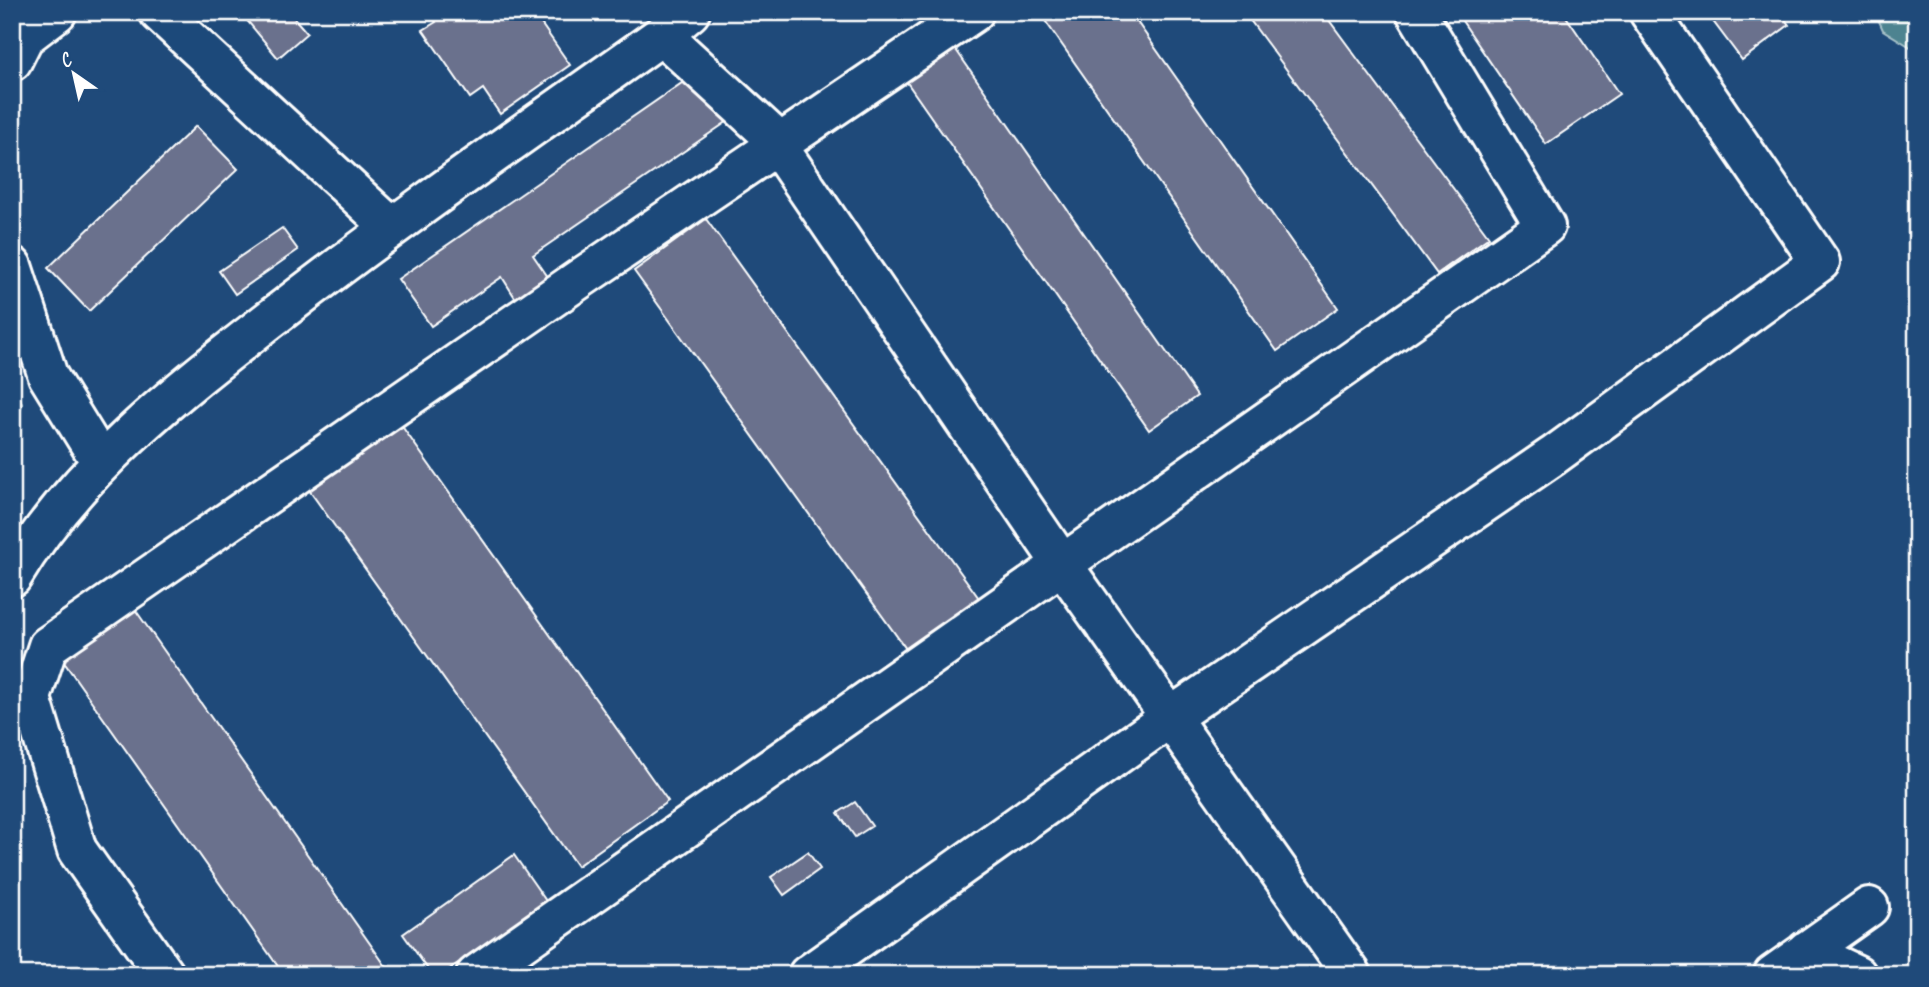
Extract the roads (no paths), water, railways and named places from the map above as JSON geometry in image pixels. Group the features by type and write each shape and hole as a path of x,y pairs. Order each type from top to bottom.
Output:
{"lane":[{"path":"12,61 24,37 57,12"},
{"path":"159,12 390,226"},
{"path":"165,975 77,850 21,697 48,646 578,279 778,147 974,12"},
{"path":"476,975 1545,226 1416,12"},
{"path":"808,975 1172,716 1553,456 1820,262 1648,12"},
{"path":"12,577 38,534 101,462 219,359 390,226 676,24 768,132 1062,565 1172,716 1352,975"},
{"path":"12,266 48,376 101,462"},
{"path":"1773,975 1869,907"},
{"path":"1806,951 1857,975"}]}
